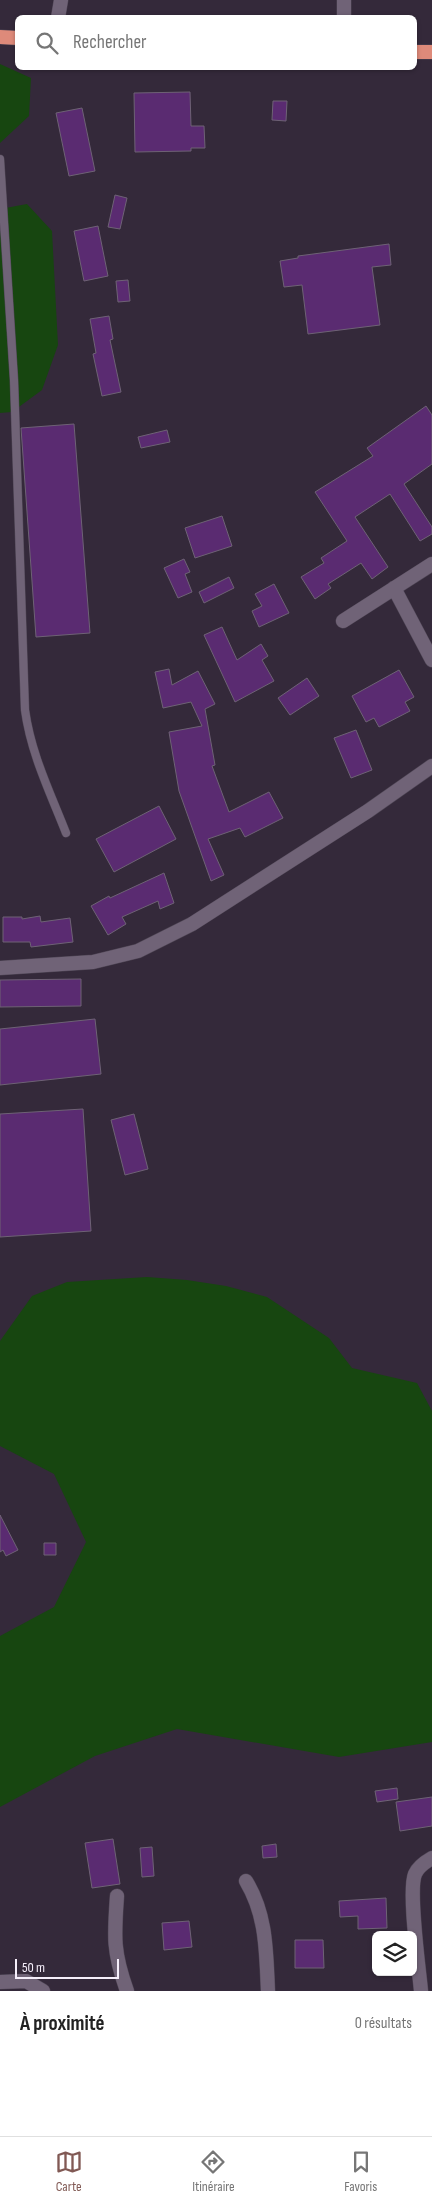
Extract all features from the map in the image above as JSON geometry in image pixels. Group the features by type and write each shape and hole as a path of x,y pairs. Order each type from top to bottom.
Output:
{"highway":[{"path":"0,37 15,38"},
{"path":"417,52 432,52"}],"street":[{"path":"59,15 62,0"},
{"path":"344,0 344,15"},
{"path":"344,621 432,564"},
{"path":"394,588 432,660"},
{"path":"0,968 93,962 138,951 192,924 368,811 432,766"},
{"path":"421,1991 412,1891 415,1874 424,1862 432,1858"},
{"path":"246,1881 255,1896 262,1917 268,1991"},
{"path":"117,1896 114,1934 116,1959 127,1991"},
{"path":"0,1982 26,1980 43,1991"}],"lane":[{"path":"0,159 14,380 25,710 28,737 66,833"}],"green space":[{"path":"0,64 31,78 29,116 0,143"},
{"path":"27,204 52,231 58,345 42,390 12,412 0,413 0,209"},
{"path":"147,1277 187,1280 226,1286 267,1297 329,1338 352,1368 417,1383 432,1411 432,1742 339,1757 177,1729 95,1756 0,1807 0,1636 54,1607 86,1542 54,1474 0,1446 0,1341 32,1296 67,1282"}],"building":[{"path":"190,92 191,126 204,126 205,148 191,148 191,151 135,152 134,93"},
{"path":"273,101 287,101 286,121 272,120"},
{"path":"82,108 95,171 69,176 56,113"},
{"path":"115,195 127,198 120,229 108,227"},
{"path":"98,226 108,276 84,281 74,231"},
{"path":"389,244 391,265 372,267 380,325 308,334 302,285 284,287 280,261 298,258 298,256"},
{"path":"128,280 130,301 118,302 116,281"},
{"path":"109,316 113,339 110,340 121,392 102,396 93,354 96,353 90,319"},
{"path":"426,406 432,415 432,464 404,484 432,527 432,534 420,541 390,494 355,517 388,567 372,579 361,563 328,584 331,588 315,599 301,577 324,563 321,558 347,541 315,492 373,456 367,448"},
{"path":"74,424 90,633 36,637 21,428"},
{"path":"167,430 170,442 141,448 138,437"},
{"path":"222,516 232,546 195,558 185,528"},
{"path":"184,559 190,572 185,574 192,592 178,598 164,568"},
{"path":"229,577 234,588 204,603 199,592"},
{"path":"274,584 289,613 259,627 252,611 262,606 255,594"},
{"path":"222,627 237,660 261,644 268,656 262,660 274,681 235,702 204,635"},
{"path":"169,669 172,685 198,671 215,704 205,709 215,765 212,766 229,812 269,792 283,818 245,837 240,828 208,839 224,875 211,881 179,791 169,732 202,726 191,702 163,708 155,672"},
{"path":"399,670 414,697 405,702 410,711 379,727 374,718 366,722 352,696"},
{"path":"307,678 319,696 290,715 278,698"},
{"path":"356,730 372,770 351,778 334,738"},
{"path":"159,806 176,839 114,872 96,839"},
{"path":"164,873 174,903 160,909 158,901 122,917 126,924 108,935 91,906 109,896 110,898"},
{"path":"40,916 41,922 70,918 73,942 31,947 30,942 3,942 3,917 22,917 22,919"},
{"path":"81,979 81,1006 0,1007 0,980"},
{"path":"95,1019 101,1074 0,1085 0,1029"},
{"path":"83,1109 91,1231 0,1237 0,1114"},
{"path":"134,1114 148,1169 125,1175 111,1120"},
{"path":"0,1515 18,1550 6,1556 3,1550 0,1552"},
{"path":"44,1543 56,1543 56,1555 44,1555"},
{"path":"397,1788 398,1799 377,1802 375,1791"},
{"path":"432,1797 432,1826 400,1831 396,1802"},
{"path":"113,1839 120,1884 92,1888 85,1843"},
{"path":"276,1844 277,1857 263,1858 262,1846"},
{"path":"152,1847 154,1876 142,1877 140,1848"},
{"path":"386,1898 387,1928 358,1929 358,1916 340,1917 339,1901"},
{"path":"189,1921 192,1947 164,1950 162,1923"},
{"path":"295,1940 323,1940 324,1968 295,1968"}]}
